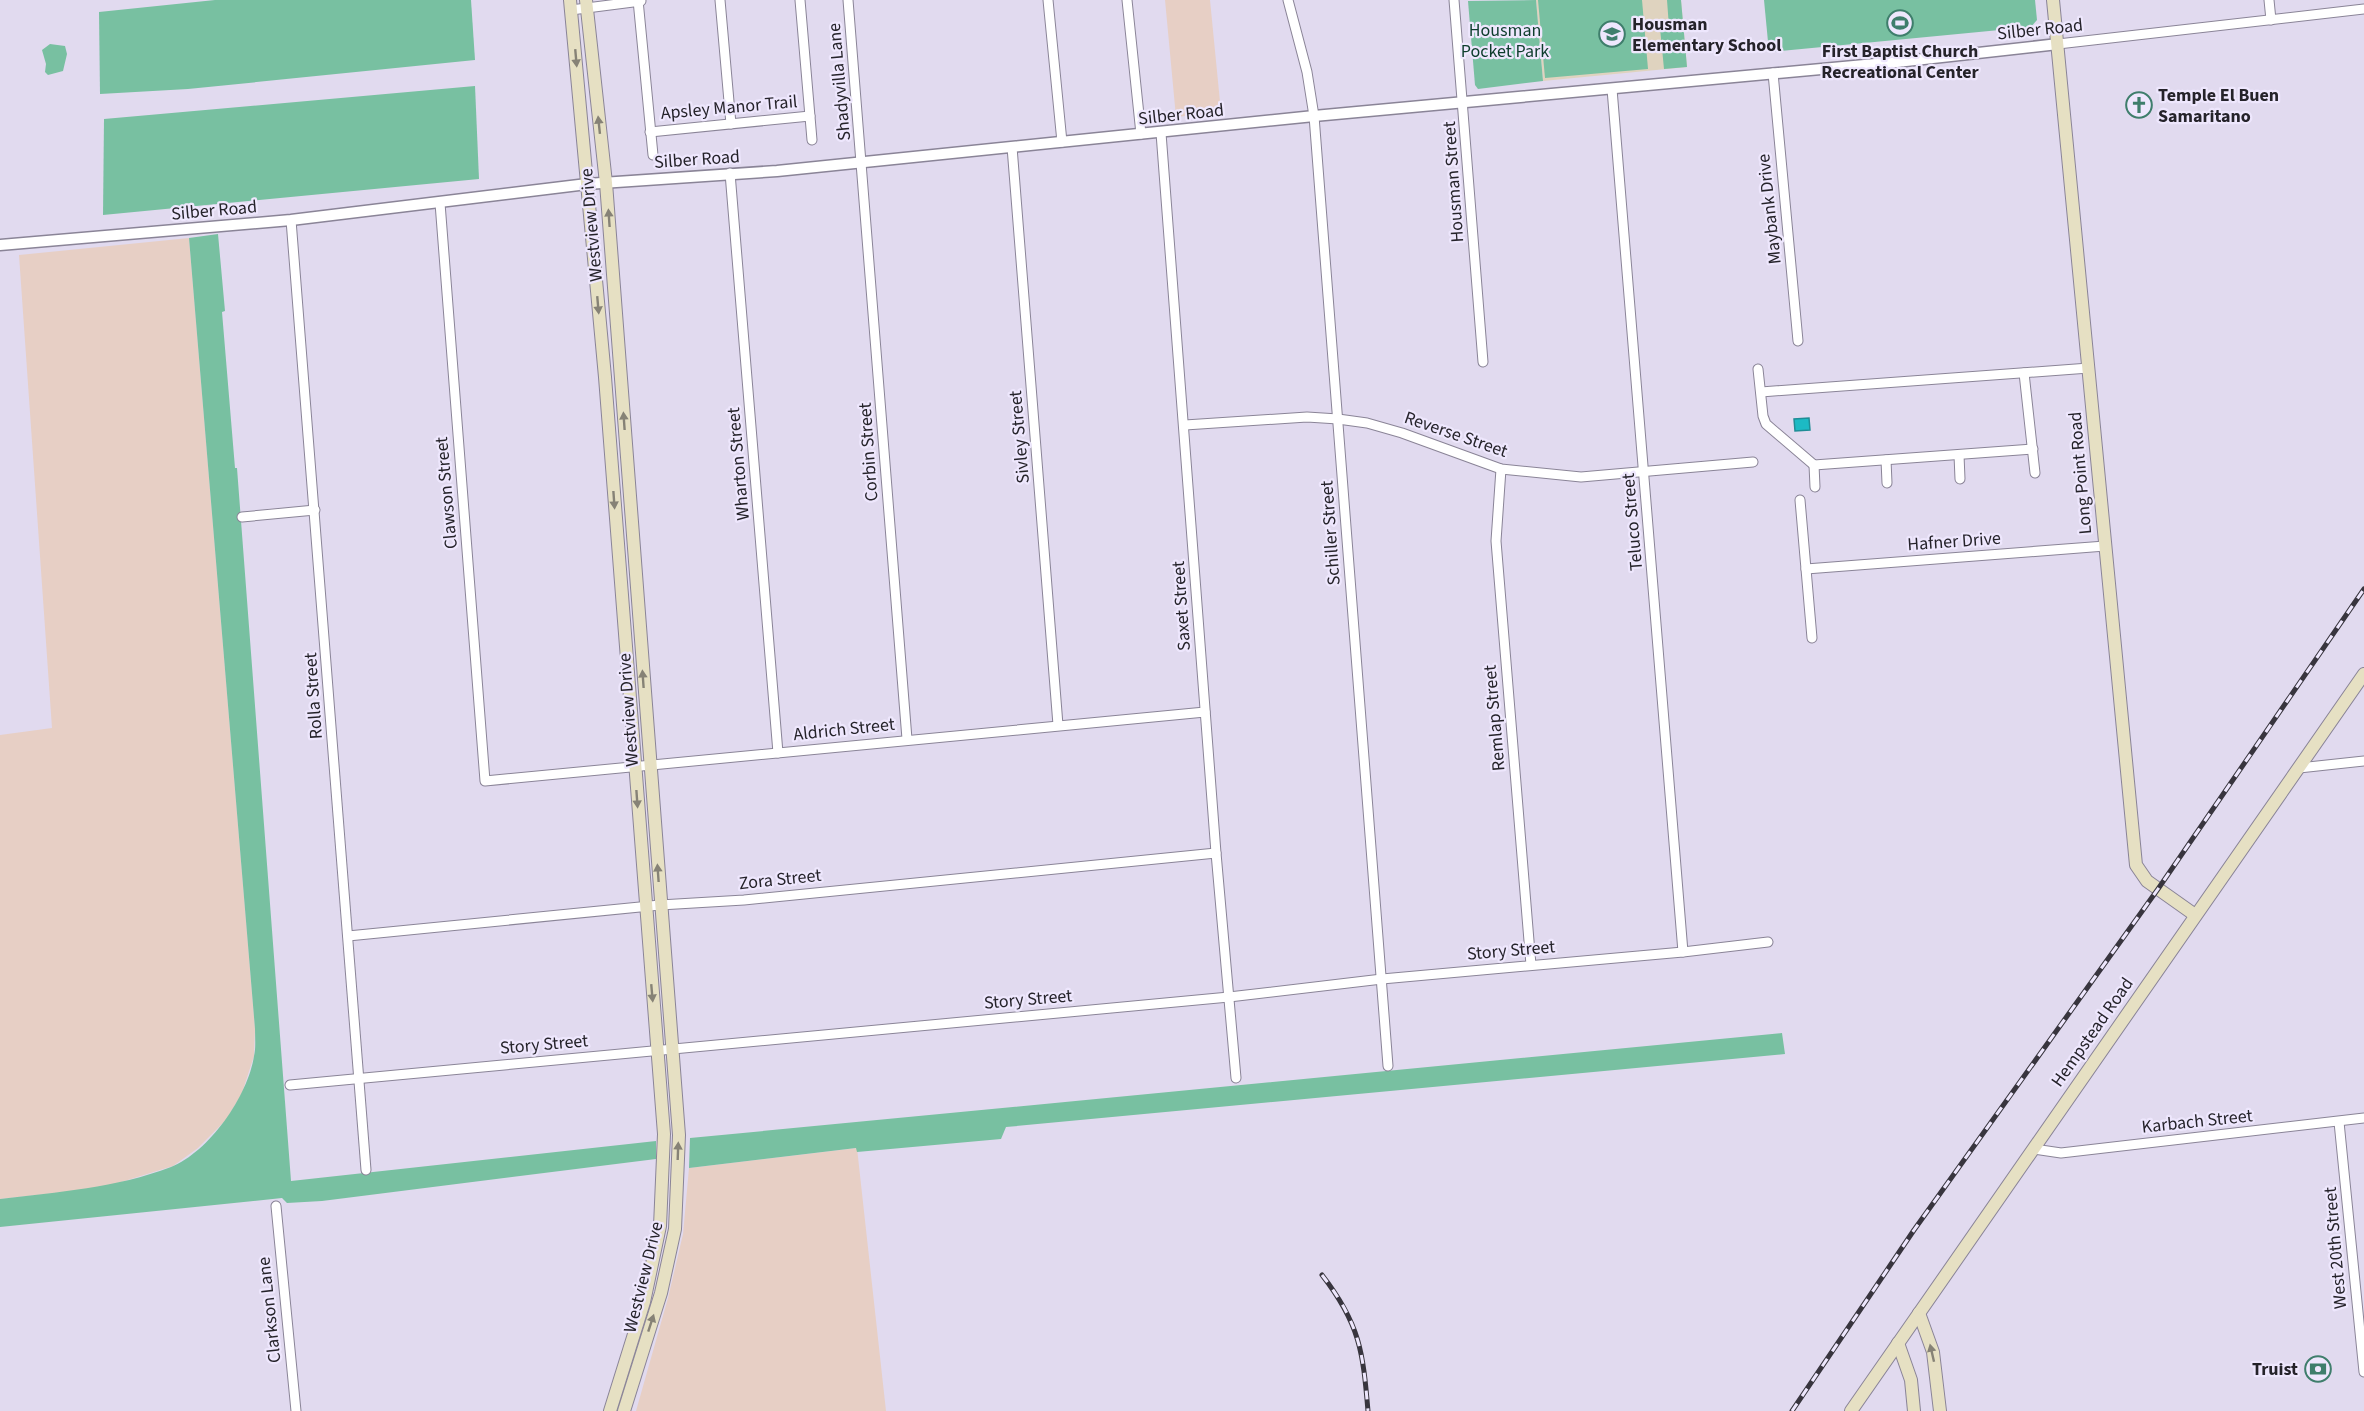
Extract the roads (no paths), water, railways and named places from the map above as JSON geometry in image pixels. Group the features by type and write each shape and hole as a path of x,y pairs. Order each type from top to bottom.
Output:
{"main road":[{"name":"Long Point Road","path":"2053,0 2136,865 2147,881 2195,915"},
{"name":"Westview Drive","path":"586,4 606,183 679,1135 675,1229 661,1293 624,1411"},
{"name":"Westview Drive","path":"571,5 605,377 664,1134 660,1226 644,1302 610,1411"},
{"path":"605,377 620,376"},
{"path":"619,568 635,567"},
{"name":"Hempstead Road","path":"1851,1411 2364,674"},
{"path":"1919,1313 1933,1352 1940,1411"},
{"path":"1898,1343 1911,1380 1914,1411"}],"street":[{"path":"720,0 731,124"},
{"path":"800,0 812,140"},
{"name":"Shadyvilla Lane","path":"848,0 862,161"},
{"path":"1048,0 1062,142"},
{"path":"1127,0 1141,134"},
{"name":"Schiller Street","path":"1288,0 1307,72 1314,116 1388,1066"},
{"name":"Housman Street","path":"1454,0 1483,362"},
{"path":"2269,0 2271,20"},
{"path":"571,5 640,1 653,155"},
{"name":"Silber Road","path":"0,245 291,220 587,184 777,171 1314,116 1897,62 2364,9"},
{"name":"Maybank Drive","path":"1773,73 1798,341"},
{"name":"Teluco Street","path":"1612,88 1683,952"},
{"name":"Apsley Manor Trail","path":"650,132 810,116"},
{"name":"Saxet Street","path":"1161,133 1216,853 1236,1078"},
{"name":"Sivley Street","path":"1012,147 1058,725"},
{"name":"Corbin Street","path":"862,161 907,739"},
{"name":"Wharton Street","path":"730,173 778,753"},
{"name":"Clawson Street","path":"440,203 486,781"},
{"name":"Rolla Street","path":"291,220 366,1170"},
{"path":"1761,392 2089,368"},
{"path":"1758,369 1763,416 1766,424 1814,465 2033,449"},
{"path":"2024,373 2036,473"},
{"name":"Reverse Street","path":"1185,425 1306,417 1338,419 1367,423 1402,433 1501,469 1581,477 1752,462"},
{"path":"1959,455 1960,478"},
{"path":"1886,460 1887,483"},
{"path":"1814,465 1815,487"},
{"name":"Remlap Street","path":"1501,469 1496,541 1531,965"},
{"path":"1800,500 1812,638"},
{"path":"242,517 315,510"},
{"name":"Hafner Drive","path":"1806,569 2105,546"},
{"name":"Aldrich Street","path":"486,781 1205,712"},
{"path":"2299,768 2364,761"},
{"name":"Zora Street","path":"348,936 660,905 744,900 1216,853"},
{"name":"Story Street","path":"290,1084 1230,997 1382,979 1683,952 1768,942"},
{"name":"Karbach Street","path":"2034,1149 2061,1153 2364,1118"},
{"name":"West 20th Street","path":"2338,1122 2364,1372"},
{"name":"Clarkson Lane","path":"276,1206 296,1411"}],"water":[{"path":"1809,418 1810,430 1795,431 1794,419"}],"railway":[{"path":"1792,1411 1914,1230 2158,889 2364,589"},
{"path":"1322,1275 1335,1292 1352,1324 1361,1355 1368,1411"}],"place":[{"name":"First Baptist Church Recreational Center","path":"1900,23"},
{"name":"Housman Elementary School","path":"1612,34"},
{"name":"Temple El Buen Samaritano","path":"2139,105"},
{"name":"Truist","path":"2318,1369"}],"park label":[{"name":"Housman Pocket Park","path":"1505,40"}]}
